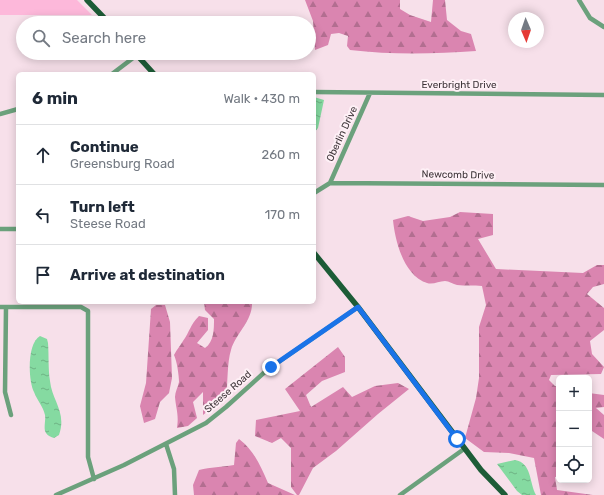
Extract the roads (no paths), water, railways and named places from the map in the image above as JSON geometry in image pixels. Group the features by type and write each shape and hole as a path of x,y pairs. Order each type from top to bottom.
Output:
{"main road":[{"path":"87,0 102,16"},
{"path":"141,60 152,72"},
{"path":"316,255 358,307 488,479 505,495"}],"street":[{"path":"578,0 590,18 604,27"},
{"path":"114,72 129,60"},
{"name":"Everbright Drive","path":"316,92 604,95"},
{"name":"Oberlin Drive","path":"330,183 370,93"},
{"path":"0,114 16,110"},
{"path":"316,192 330,183"},
{"name":"Newcomb Drive","path":"330,183 604,185"},
{"path":"0,229 16,229"},
{"path":"0,307 81,307 87,310 89,315 88,457 94,479"},
{"path":"6,307 5,392 11,415"},
{"name":"Steese Road","path":"56,495 94,479 166,444 216,416 267,370 358,307"},
{"path":"166,444 174,469 175,495"},
{"path":"400,495 464,448"}],"water":[{"path":"316,98 324,100 318,128 316,130"},
{"path":"40,336 47,339 48,343 51,388 61,420 59,435 54,438 49,436 45,431 45,415 34,392 31,379 31,354 36,340"},
{"path":"515,460 524,465 527,469 536,495 522,495 517,491 497,464"}]}
